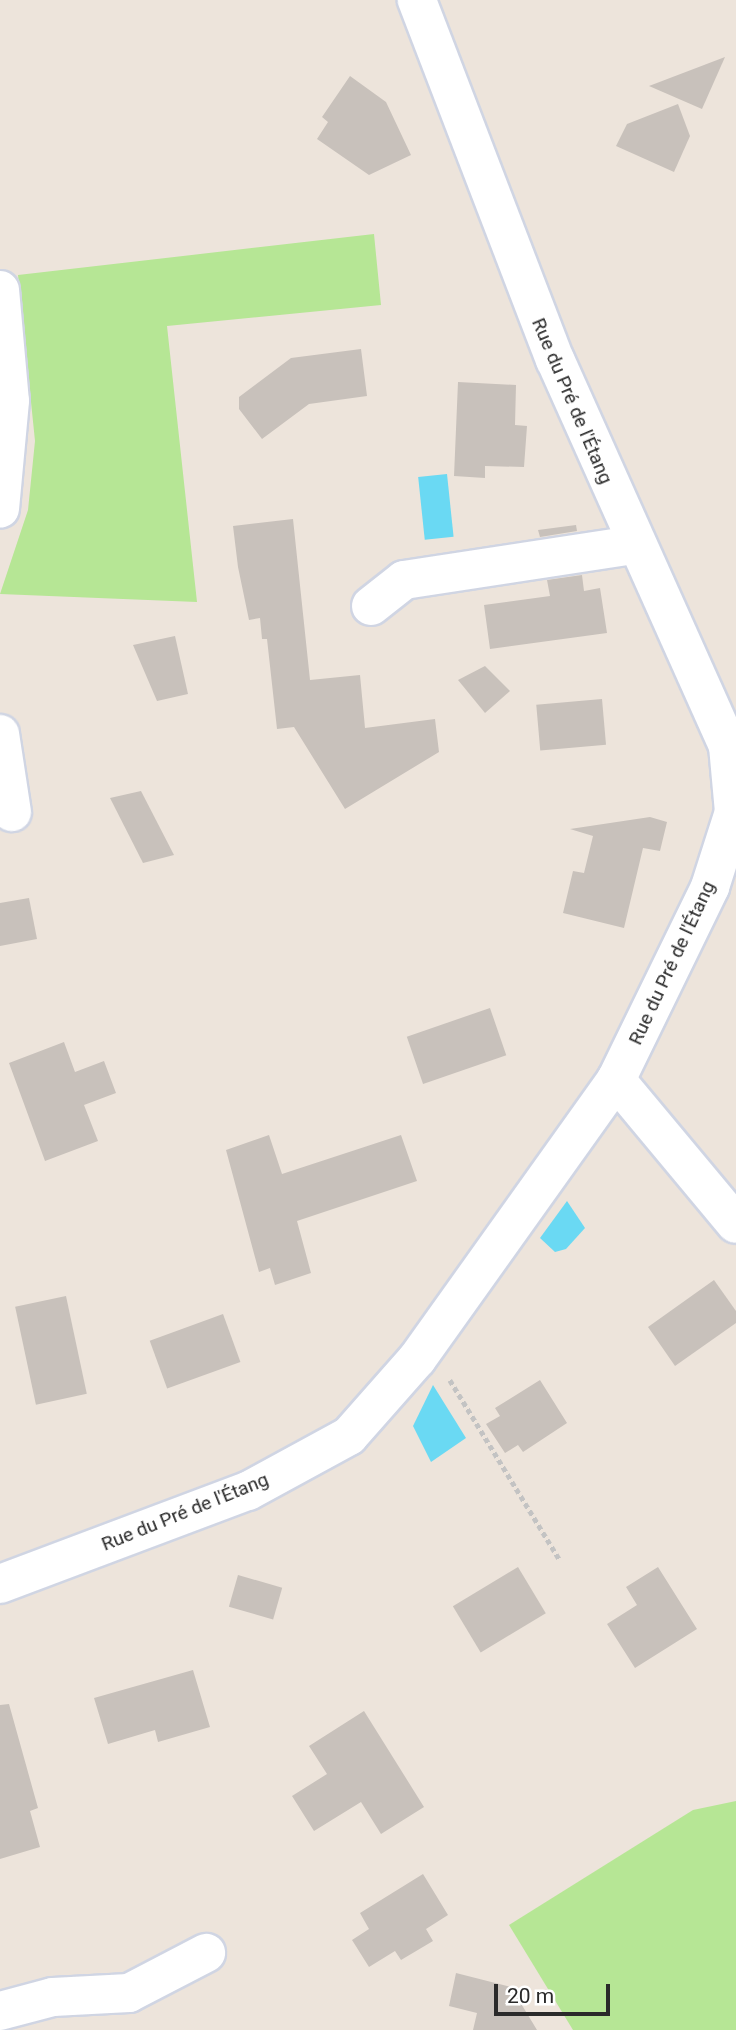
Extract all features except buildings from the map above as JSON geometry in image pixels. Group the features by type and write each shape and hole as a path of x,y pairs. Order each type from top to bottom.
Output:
{"street":[{"name":"Rue du Pré de l'Étang","path":"0,1584 248,1491 349,1436 428,1343 616,1080 710,887 734,812 728,746 633,545 435,61 416,0"},
{"path":"0,290 10,401 0,509"},
{"path":"371,606 404,580 633,545"},
{"path":"0,734 12,813"},
{"path":"616,1080 722,1181 736,1224"},
{"path":"0,2011 53,1997 129,1993 206,1953"}],"path":[{"path":"428,1343 560,1560"}],"green space":[{"path":"374,234 381,305 167,326 197,602 0,594 28,510 35,441 18,275"},
{"path":"736,1801 736,2030 573,2030 509,1925 693,1810"}],"water":[{"path":"447,474 454,537 425,540 418,477"},
{"path":"567,1201 585,1228 566,1249 555,1252 540,1238"},
{"path":"433,1385 466,1438 431,1462 413,1426"}]}
